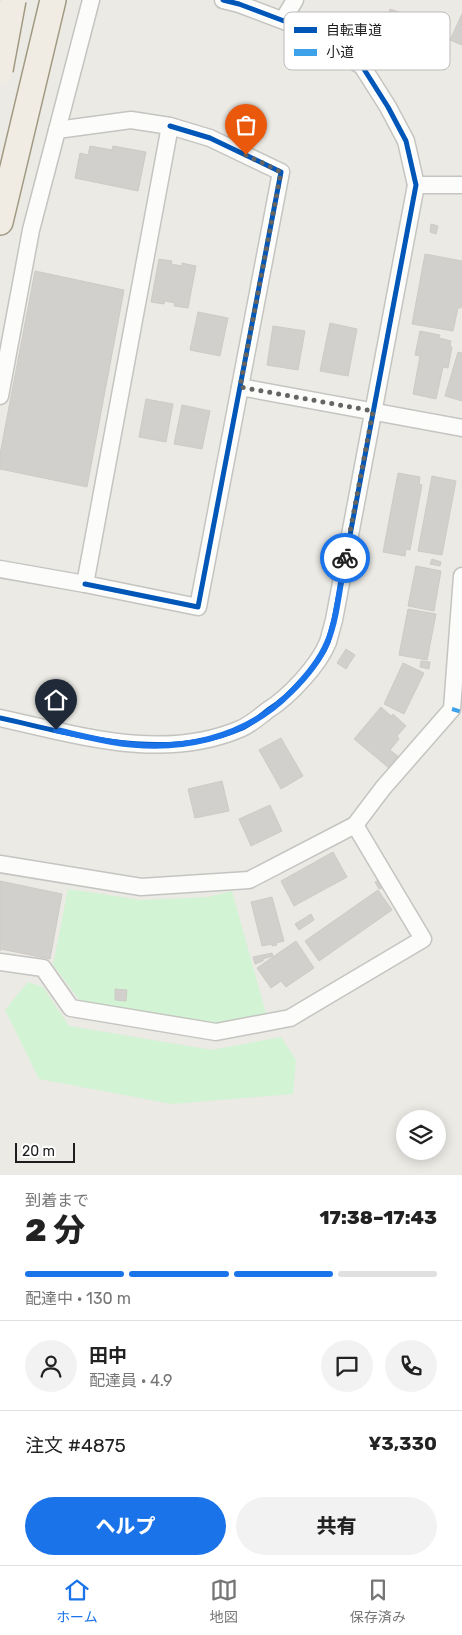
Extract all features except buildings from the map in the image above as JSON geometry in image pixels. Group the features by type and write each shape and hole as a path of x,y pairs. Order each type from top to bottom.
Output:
{"main road":[{"path":"0,70 13,0"},
{"path":"0,200 35,0"},
{"path":"0,222 52,0"}],"street":[{"path":"0,2 17,0"},
{"path":"0,396 31,230 91,0"},
{"path":"223,0 283,20"},
{"path":"288,12 295,0"},
{"path":"0,718 113,742 146,745 191,744 241,729 280,702 307,675 327,644 334,620 416,185 406,140 364,70"},
{"path":"0,569 198,607 281,172 210,138 170,126 131,120 57,130"},
{"path":"86,584 170,126"},
{"path":"416,185 462,185"},
{"path":"240,387 462,428"},
{"path":"0,864 141,887 249,880 355,825 383,788 452,709 462,576"},
{"path":"0,962 43,968 71,1008 216,1032 290,1018 423,939 355,825"}],"green space":[{"path":"68,889 141,900 208,897 232,891 268,1021 216,1032 87,1010 53,965"},
{"path":"28,982 43,987 69,1026 212,1050 281,1037 296,1060 293,1094 172,1104 39,1079 5,1010"}],"marked path":[{"path":"452,709 462,712"}],"cycle path":[{"path":"223,0 284,21"},
{"path":"0,718 59,732 120,742 150,745 181,744 210,739 240,729 276,704 302,680 324,651 334,620 416,185 406,141 388,107 365,70"},
{"path":"85,584 198,607 281,172 210,138 170,126"}],"way so far":[{"path":"246,155 281,172 240,387 373,411 345,558"}],"route":[{"path":"56,730 113,742 146,745 191,744 241,729 280,702 307,675 327,644 334,620 345,558"}]}
